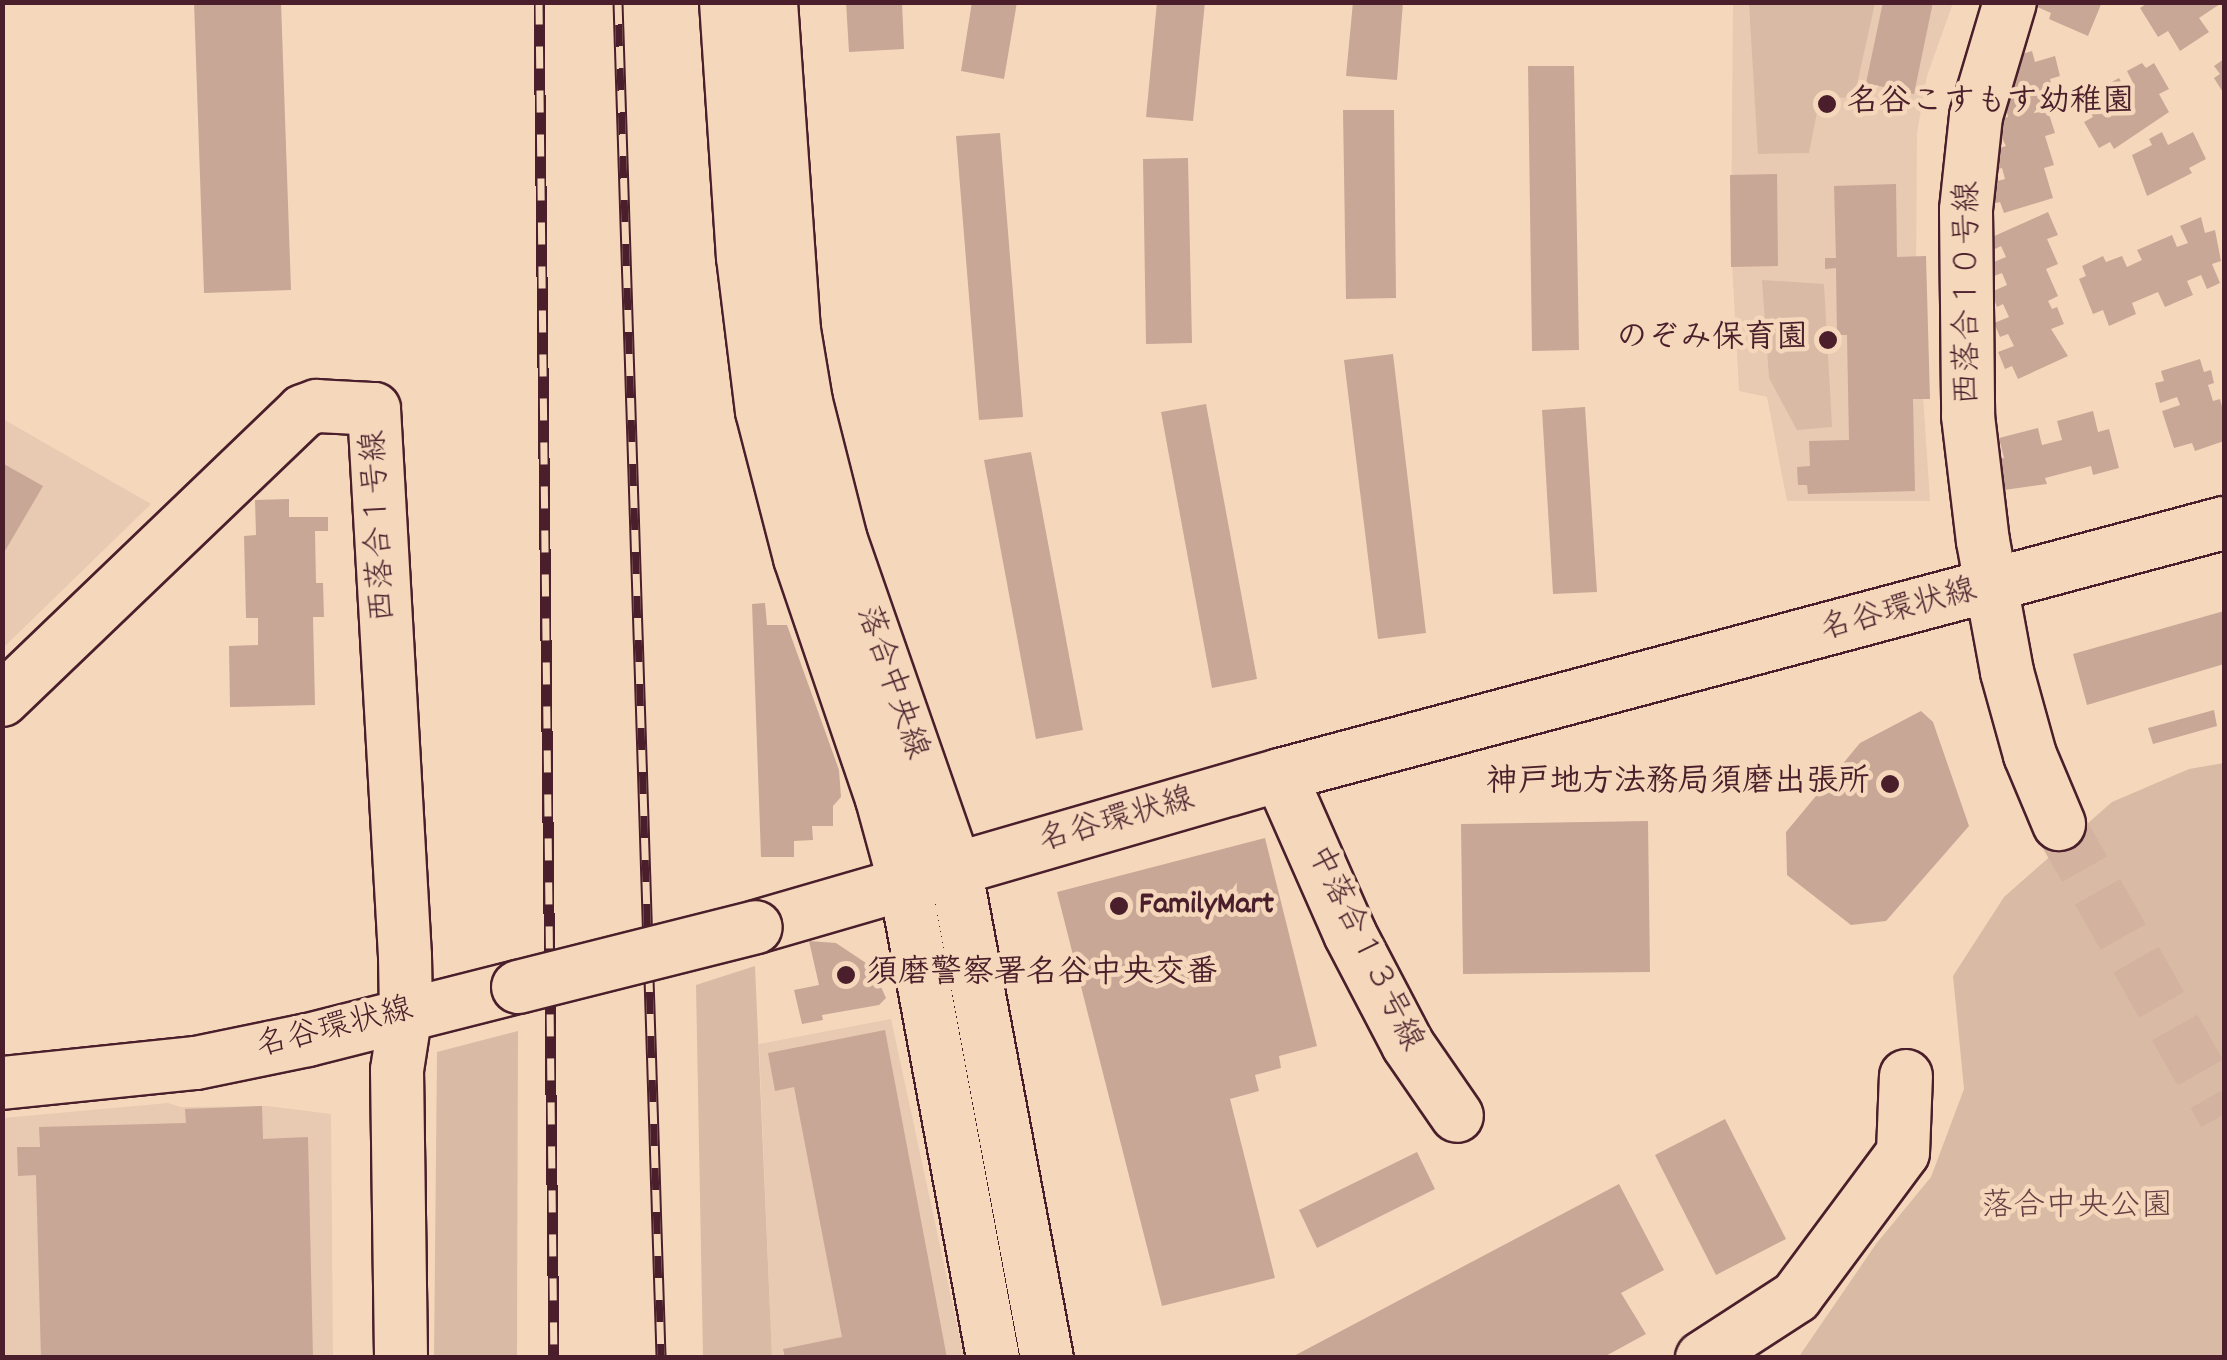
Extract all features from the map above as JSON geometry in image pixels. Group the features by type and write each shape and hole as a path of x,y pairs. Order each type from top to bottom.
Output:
{"street":[{"name":"落合中央線","path":"726,2 744,274 762,410 800,558 882,798 905,882 993,1358"},
{"name":"落合中央線","path":"771,2 794,330 806,402 841,540 955,867 1047,1358"},
{"name":"西落合１０号線","path":"2010,2 1976,116 1966,210 1968,416 1991,587 2007,672 2030,755 2059,824"},
{"name":"西落合１号線","path":"2,700 302,411 316,406 374,409 420,1009"},
{"name":"名谷環状線","path":"2,1083 196,1063 606,968 1280,775 2224,523"},
{"name":"中落合１３号線","path":"1280,775 1358,950 1408,1046 1457,1116"},
{"path":"401,1358 397,1070 420,1009"},
{"path":"1702,1358 1796,1297 1902,1153 1906,1076"}],"shaded area":[{"name":"のぞみ保育園","path":"1733,3 1953,3 1927,76 1917,133 1916,290 1930,501 1787,501 1767,397 1739,391 1731,244"},
{"path":"3,419 151,504 3,648"},
{"path":"891,1019 964,1357 772,1357 759,1044"},
{"path":"168,1103 181,1107 267,1106 331,1114 333,1357 3,1358 3,1118"}],"green space":[{"path":"1749,3 1875,3 1854,98 1820,97 1809,153 1758,154"},
{"path":"1762,280 1824,284 1832,427 1797,430 1769,378"},
{"name":"落合中央公園","path":"2224,763 2224,1357 1798,1358 1876,1244 1931,1177 1964,1089 1953,976 2004,897 2112,802 2189,769"},
{"path":"755,966 772,1357 703,1357 696,985"},
{"path":"518,1031 517,1357 434,1357 437,1052"}],"building":[{"path":"194,2 281,2 291,290 204,293"},
{"path":"846,2 902,2 904,49 849,52"},
{"path":"972,2 1017,2 1004,79 961,71"},
{"path":"1157,2 1205,2 1193,121 1146,117"},
{"path":"1353,2 1403,2 1397,80 1346,76"},
{"path":"1883,2 1933,2 1914,94 1866,83"},
{"path":"2037,2 2102,2 2088,36 2049,19 2051,13 2035,6"},
{"path":"2149,2 2223,2 2199,18 2209,32 2180,51 2168,31 2158,37 2140,8"},
{"path":"2032,51 2035,62 2055,56 2060,76 2050,79 2057,105 2047,108 2055,133 2045,136 2054,165 2044,168 2053,198 2004,213 2000,202 1992,204 1986,184 2005,179 2002,168 1995,170 1989,151 2006,146 1993,121 2008,117 1996,62"},
{"path":"2224,59 2224,94 2214,78 2220,74 2214,66"},
{"path":"2142,63 2146,68 2154,63 2169,89 2159,94 2169,112 2114,149 2110,142 2099,148 2084,122 2093,117 2082,98 2119,78 2127,92 2135,87 2127,71"},
{"path":"1528,66 1574,66 1579,350 1532,351"},
{"path":"1343,110 1394,110 1396,298 1346,299"},
{"path":"2162,132 2168,145 2193,132 2206,159 2189,168 2192,173 2147,196 2132,155 2152,145 2149,139"},
{"path":"1000,133 1023,417 979,420 956,136"},
{"path":"1188,158 1192,343 1146,344 1143,159"},
{"path":"1777,174 1778,266 1731,267 1730,175"},
{"path":"1896,184 1897,257 1926,256 1930,399 1913,399 1915,491 1808,494 1807,485 1798,485 1797,467 1810,466 1809,441 1849,440 1847,335 1837,335 1836,268 1825,269 1825,258 1836,258 1834,186"},
{"path":"2048,212 2058,235 2047,239 2058,264 2046,269 2058,296 2048,301 2052,309 2057,307 2064,324 2051,329 2068,356 2018,379 2012,366 2005,369 1998,352 2014,346 2008,334 2000,337 1994,323 2009,317 2003,304 1997,307 1991,292 2007,285 2002,273 1994,276 1989,264 2006,257 2001,246 1995,249 1990,238"},
{"path":"2201,217 2205,233 2215,230 2221,261 2212,264 2220,283 2207,289 2201,275 2187,281 2193,295 2165,307 2158,292 2132,303 2136,314 2109,326 2103,310 2093,314 2079,279 2086,276 2082,266 2103,256 2106,262 2122,256 2127,267 2142,260 2137,250 2172,235 2177,247 2188,243 2180,226"},
{"path":"1393,354 1426,633 1378,639 1344,360"},
{"path":"2200,359 2204,372 2211,370 2214,383 2208,385 2213,401 2220,399 2224,441 2195,451 2192,443 2174,448 2162,411 2180,405 2177,397 2160,403 2155,383 2164,381 2161,371"},
{"path":"1206,404 1257,679 1212,688 1161,412"},
{"path":"1585,407 1597,592 1553,594 1542,410"},
{"path":"2093,411 2098,432 2109,429 2119,468 2093,475 2091,466 2045,478 2047,484 2004,490 1996,460 2004,458 1999,438 2038,428 2042,445 2062,440 2057,421"},
{"path":"1031,452 1083,730 1036,739 984,460"},
{"path":"2,463 43,486 2,556"},
{"path":"289,499 289,517 328,517 328,531 315,531 316,583 323,583 324,617 313,617 315,705 230,707 229,646 258,645 258,618 246,618 244,536 256,535 255,500"},
{"path":"765,603 767,625 787,625 839,770 841,797 833,806 833,826 812,826 813,840 794,841 794,857 761,857 752,604"},
{"path":"2224,611 2224,664 2087,705 2073,654"},
{"path":"2214,710 2217,726 2153,744 2148,728"},
{"name":"神戸地方法務局須磨出張所","path":"1921,711 1933,722 1969,826 1886,921 1851,925 1787,875 1786,832 1860,743"},
{"path":"1648,821 1650,972 1463,974 1461,824"},
{"path":"1265,838 1317,1046 1279,1056 1281,1068 1255,1075 1259,1091 1230,1099 1275,1278 1162,1306 1057,892"},
{"name":"須磨警察署名谷中央交番","path":"809,941 836,943 872,967 886,998 879,1005 822,1015 823,1020 802,1024 794,990 819,985"},
{"path":"885,1030 947,1358 785,1358 783,1349 842,1337 794,1087 775,1091 768,1053"},
{"path":"262,1106 263,1139 308,1137 313,1358 41,1358 36,1175 18,1176 17,1147 40,1147 39,1127 186,1123 185,1109"},
{"path":"1725,1119 1786,1239 1716,1275 1655,1155"},
{"path":"1417,1152 1435,1189 1317,1248 1299,1210"},
{"path":"1619,1184 1664,1270 1621,1293 1646,1334 1602,1358 1290,1358"}],"tunnel":[{"path":"2059,824 2224,1114"}],"railway":[{"path":"539,2 554,1358"},
{"path":"618,2 661,1358"}],"place":[{"name":"名谷こすもす幼稚園","path":"1827,104"},
{"name":"のぞみ保育園","path":"1828,340"},
{"name":"神戸地方法務局須磨出張所","path":"1890,784"},
{"name":"FamilyMart","path":"1119,906"},
{"name":"須磨警察署名谷中央交番","path":"846,975"}]}
